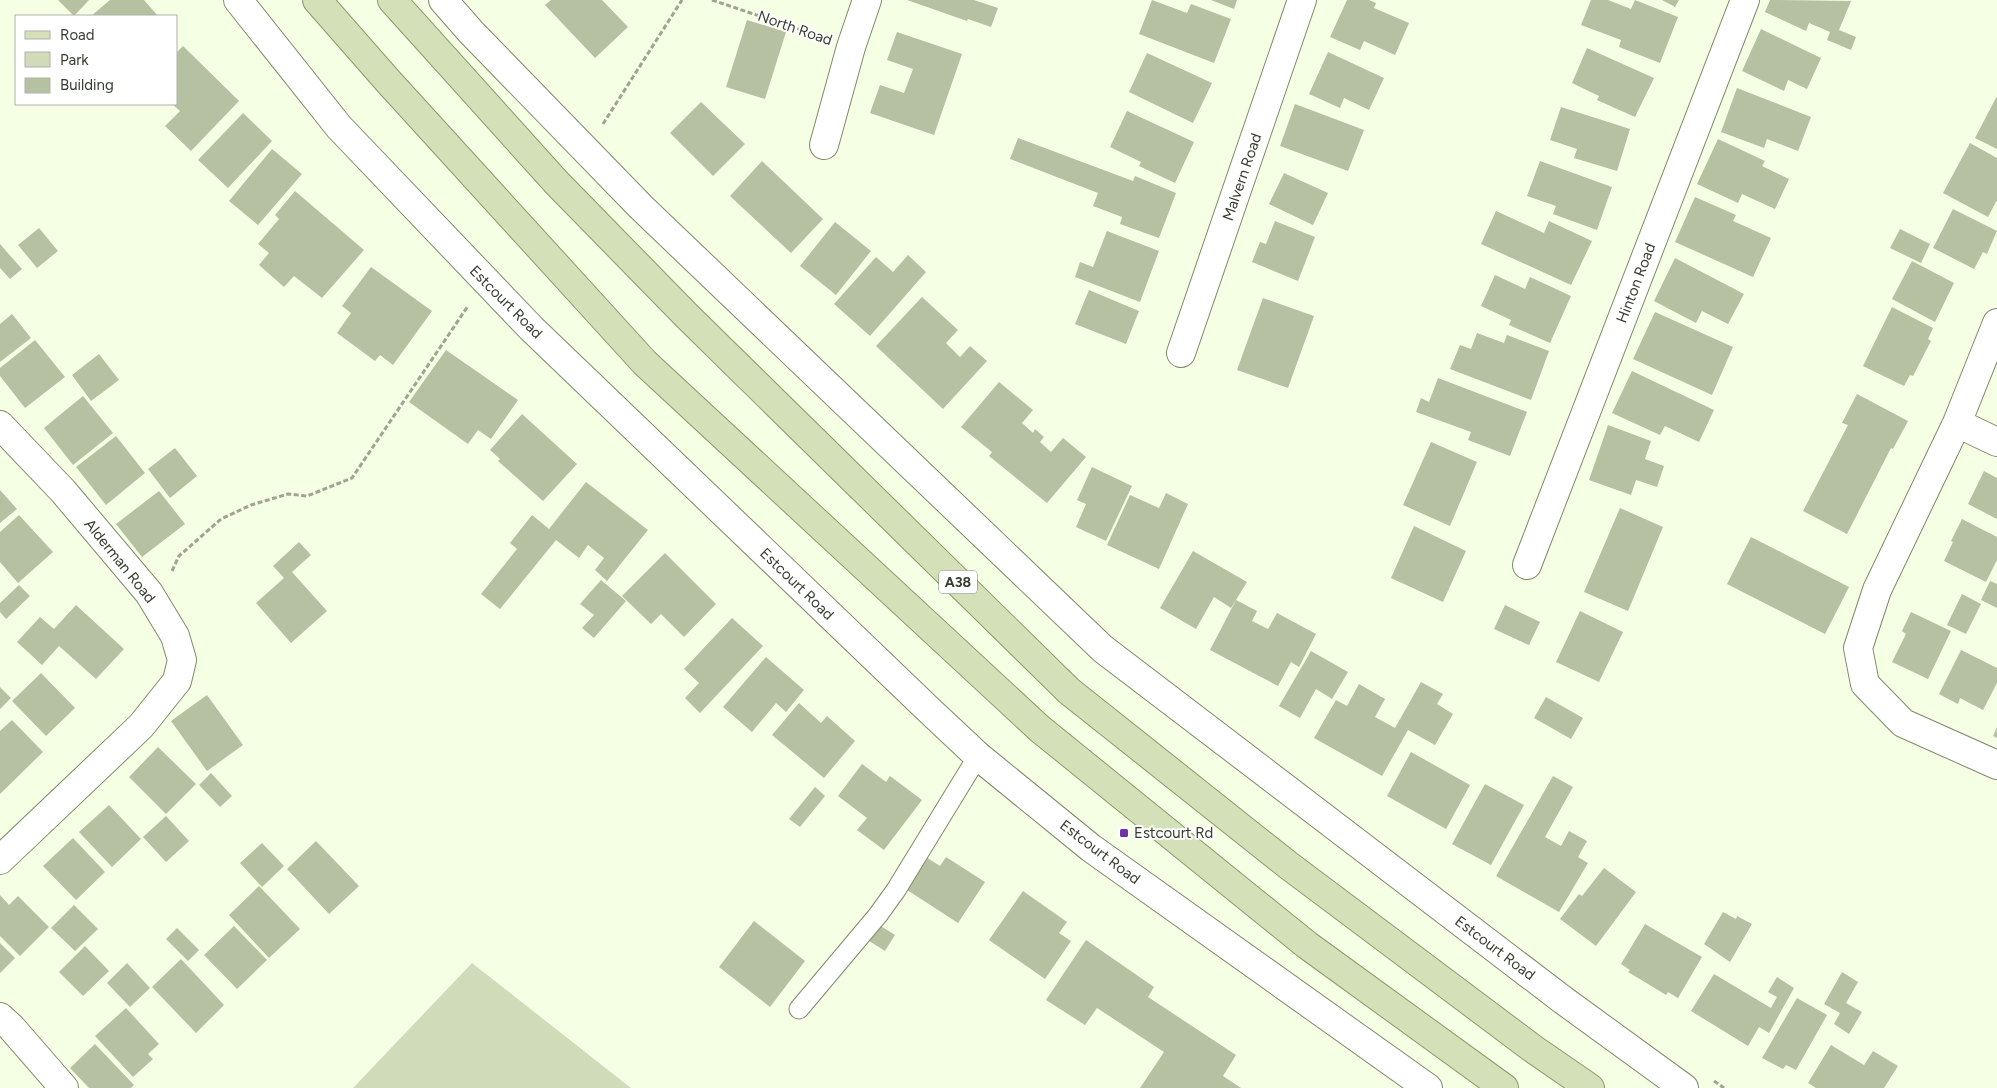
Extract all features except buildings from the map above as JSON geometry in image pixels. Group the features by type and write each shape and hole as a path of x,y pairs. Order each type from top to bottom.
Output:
{"main road":[{"path":"317,0 388,81 645,362 1040,729 1307,945 1504,1088"},
{"name":"A38","path":"392,0 556,182 687,316 1069,691 1288,865 1532,1048 1574,1084"}],"street":[{"name":"Estcourt Road","path":"238,0 339,127 531,328 978,756 1091,848 1428,1088"},
{"name":"Estcourt Road","path":"444,0 471,32 641,207 1103,649 1563,1000 1696,1083"},
{"name":"North Road","path":"824,145 851,47 867,0"},
{"name":"Malvern Road","path":"1181,353 1302,0"},
{"name":"Hinton Road","path":"1527,565 1745,0"},
{"path":"442,57 471,32"},
{"path":"1997,323 1957,423 1877,590 1858,648 1865,684 1903,723 1997,765"},
{"path":"1957,423 1997,442"},
{"name":"Alderman Road","path":"0,425 63,491 149,593 175,636 182,660 177,681 141,726 0,860"},
{"path":"0,1017 64,1088"}],"lane":[{"path":"800,1009 878,915 896,890 978,756"}],"path":[{"path":"587,150 682,0"},
{"name":"North Road","path":"712,0 851,47"},
{"path":"156,606 179,556 221,519 251,505 288,494 307,496 352,478 485,281"},
{"path":"1696,1083 1724,1088"}],"green space":[{"path":"472,963 631,1088 353,1088"}],"place":[{"name":"Estcourt Rd","path":"1124,833"}]}
